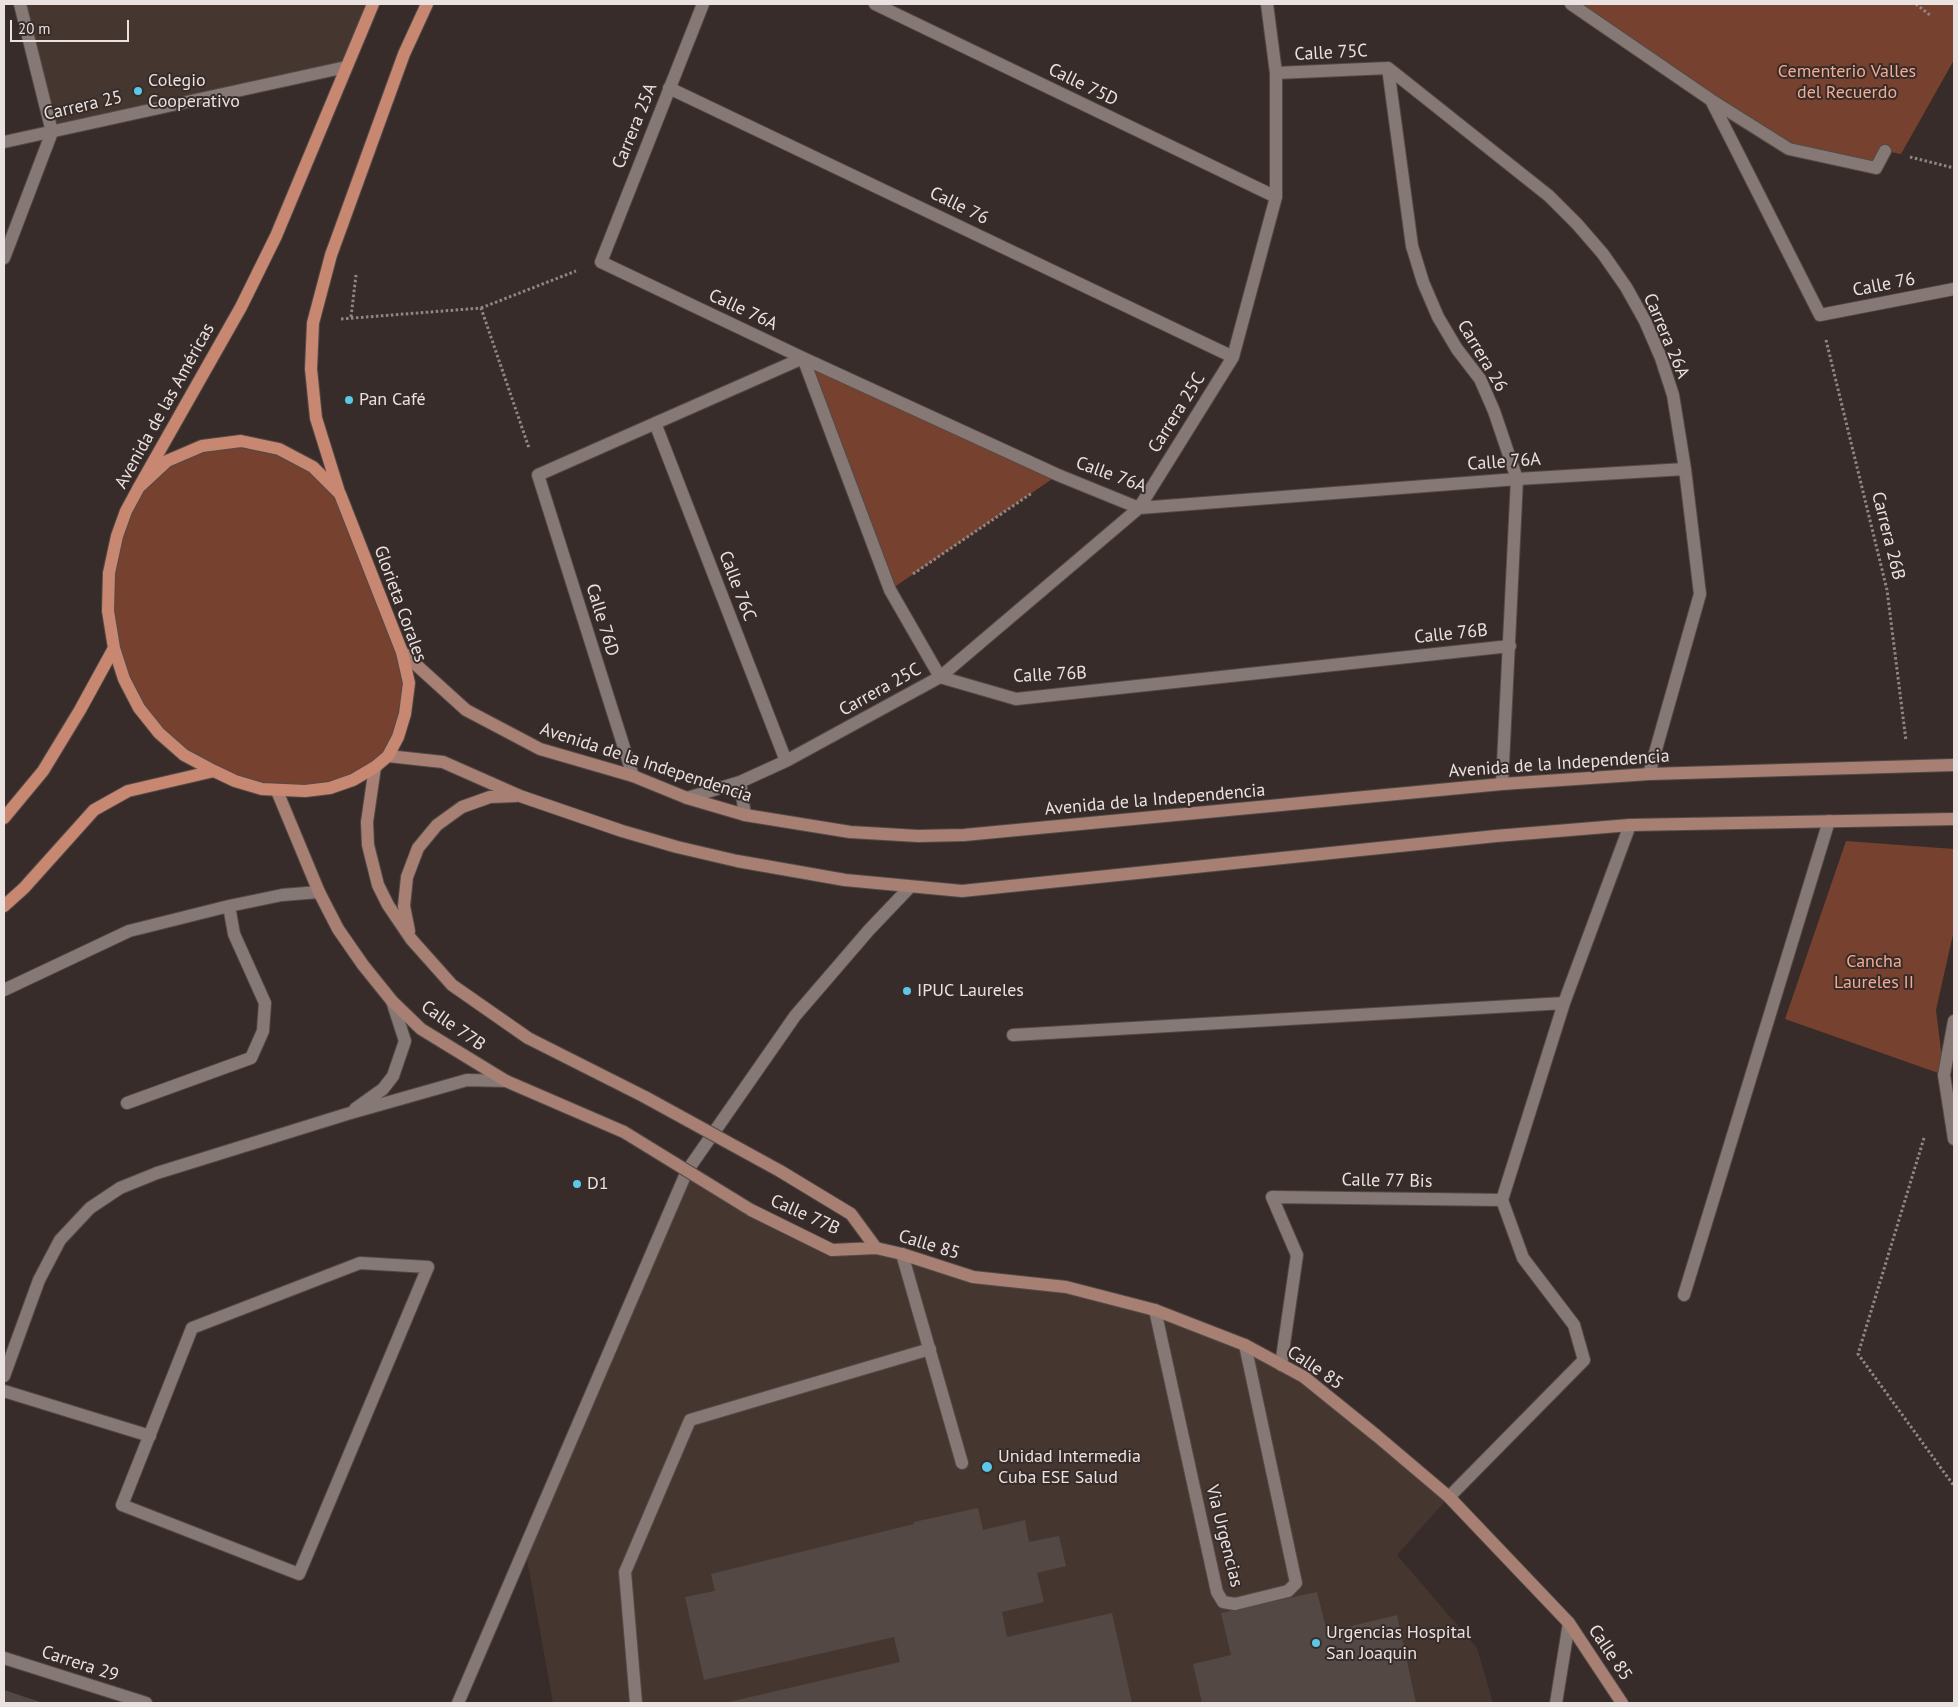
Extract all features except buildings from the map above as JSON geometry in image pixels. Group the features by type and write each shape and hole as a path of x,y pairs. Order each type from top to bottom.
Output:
{"main road":[{"name":"Avenida de las Américas","path":"114,648 108,611 109,573 117,536 139,487 241,307 276,236 373,4"},
{"path":"340,494 316,418 311,369 313,323 331,255 404,54 428,4"},
{"name":"Glorieta Corales","path":"114,648 124,679 139,708 159,733 184,755 235,781 262,789 305,792 330,788 353,780 375,767 388,756 398,737 405,714 409,683 402,652 340,494 313,467 279,448 241,441 202,446 167,462 139,487"},
{"path":"4,818 43,771 80,710 114,648"},
{"name":"Avenida de la Independencia","path":"402,652 466,710 540,749 633,776 687,798 744,815 850,832 918,836 964,835 1502,784 1649,774 1954,765"},
{"path":"388,756 443,762 520,796 622,831 677,847 737,861 825,877 910,888 962,891 1496,836 1630,825 1954,819"},
{"name":"Calle 77B","path":"375,767 367,822 368,845 378,885 388,905 411,938 452,985 528,1038 645,1097 780,1171 851,1214 876,1248"},
{"path":"4,906 24,888 94,810 128,791 214,771"},
{"name":"Calle 77B","path":"277,791 319,892 338,929 363,965 392,1001 421,1029 506,1081 624,1132 751,1210 832,1250 876,1248"},
{"path":"411,938 404,906 407,877 418,848 437,825 462,807 490,797 520,796"},
{"name":"Calle 85","path":"876,1248 973,1276 1066,1287 1155,1310 1245,1345 1304,1377 1378,1436 1449,1498 1569,1623 1622,1703"}],"street":[{"path":"4,258 52,132 20,4"},
{"name":"Carrera 25A","path":"600,262 702,4"},
{"name":"Calle 75D","path":"875,4 1276,197"},
{"path":"1255,4 1267,7"},
{"path":"1571,4 1711,100 1790,149 1876,168 1885,150"},
{"name":"Carrera 25C","path":"687,798 740,782 786,761 940,677 1139,508 1233,357 1276,197 1276,73 1267,7"},
{"name":"Carrera 25","path":"4,142 346,66"},
{"name":"Calle 75C","path":"1276,73 1388,68"},
{"name":"Carrera 26A","path":"1388,68 1549,196 1577,224 1603,254 1626,287 1645,322 1661,358 1673,395 1685,469 1700,594 1649,774"},
{"name":"Carrera 26","path":"1388,68 1412,246 1423,282 1438,317 1457,349 1480,379 1494,411 1517,479 1502,784"},
{"name":"Calle 76","path":"670,88 1233,357"},
{"path":"1711,100 1820,315"},
{"name":"Calle 76A","path":"600,262 1058,475 1139,508 1517,479 1685,469"},
{"name":"Calle 76","path":"1820,315 1954,289"},
{"path":"538,475 803,358 890,590 940,677"},
{"name":"Calle 76C","path":"655,423 786,761"},
{"name":"Calle 76D","path":"538,475 633,776"},
{"name":"Calle 76B","path":"940,677 1016,699 1510,646"},
{"path":"740,782 744,815"},
{"path":"1684,1295 1830,821"},
{"path":"1449,1498 1584,1360 1574,1325 1523,1258 1502,1200 1564,1003 1630,825"},
{"path":"458,1703 687,1171 795,1016 869,930 910,888"},
{"path":"4,990 129,931 228,906 282,895 319,892"},
{"path":"127,1103 251,1058 263,1031 265,1002 234,934 228,906"},
{"path":"347,1114 383,1089 395,1070 405,1041 392,1001"},
{"path":"1013,1035 1564,1003"},
{"path":"1954,1021 1944,1075 1954,1139"},
{"path":"4,1376 38,1280 60,1240 90,1208 120,1188 157,1172 466,1080 506,1081"},
{"name":"Calle 77 Bis","path":"1280,1365 1296,1255 1272,1197 1502,1200"},
{"path":"902,1254 962,1463"},
{"path":"360,1264 428,1267 299,1574 122,1505 150,1436 192,1328 360,1264"},
{"name":"Via Urgencias","path":"1155,1310 1217,1592 1223,1602 1235,1604 1288,1591 1296,1583 1245,1345"},
{"path":"636,1703 626,1572 690,1420 930,1348"},
{"path":"4,1391 150,1436"},
{"path":"1556,1703 1569,1623"},
{"name":"Carrera 29","path":"4,1658 146,1703"}],"path":[{"path":"1916,4 1932,16"},
{"path":"1901,154 1954,168"},
{"path":"313,323 351,317 481,308 600,262"},
{"path":"481,308 538,475"},
{"name":"Carrera 26B","path":"1820,315 1887,590 1909,766"},
{"path":"890,590 1058,475"},
{"path":"1926,1131 1858,1354 1954,1486"}],"shaded area":[{"name":"Colegio Cooperativo","path":"20,4 373,4 346,67 52,132"},
{"name":"Unidad Intermedia Cuba ESE Salud","path":"687,1171 832,1250 876,1248 973,1277 1066,1287 1155,1310 1281,1365 1449,1497 1397,1555 1477,1648 1493,1703 553,1703 525,1548"}],"green space":[{"name":"Cementerio Valles del Recuerdo","path":"1571,4 1954,4 1954,60 1901,154 1885,151 1876,168 1789,149"},
{"path":"803,358 1058,475 890,590"},
{"path":"202,446 279,449 340,494 409,683 388,756 353,780 277,791 184,755 139,708 108,611 126,511 167,461"},
{"name":"Cancha Laureles II","path":"1846,841 1954,849 1954,930 1936,1010 1944,1075 1785,1019"}],"place":[{"name":"Colegio Cooperativo","path":"138,91"},
{"name":"Pan Café","path":"349,400"},
{"name":"IPUC Laureles","path":"907,991"},
{"name":"D1","path":"577,1184"},
{"name":"Unidad Intermedia Cuba ESE Salud","path":"987,1467"},
{"name":"Urgencias Hospital San Joaquin","path":"1316,1643"}]}
